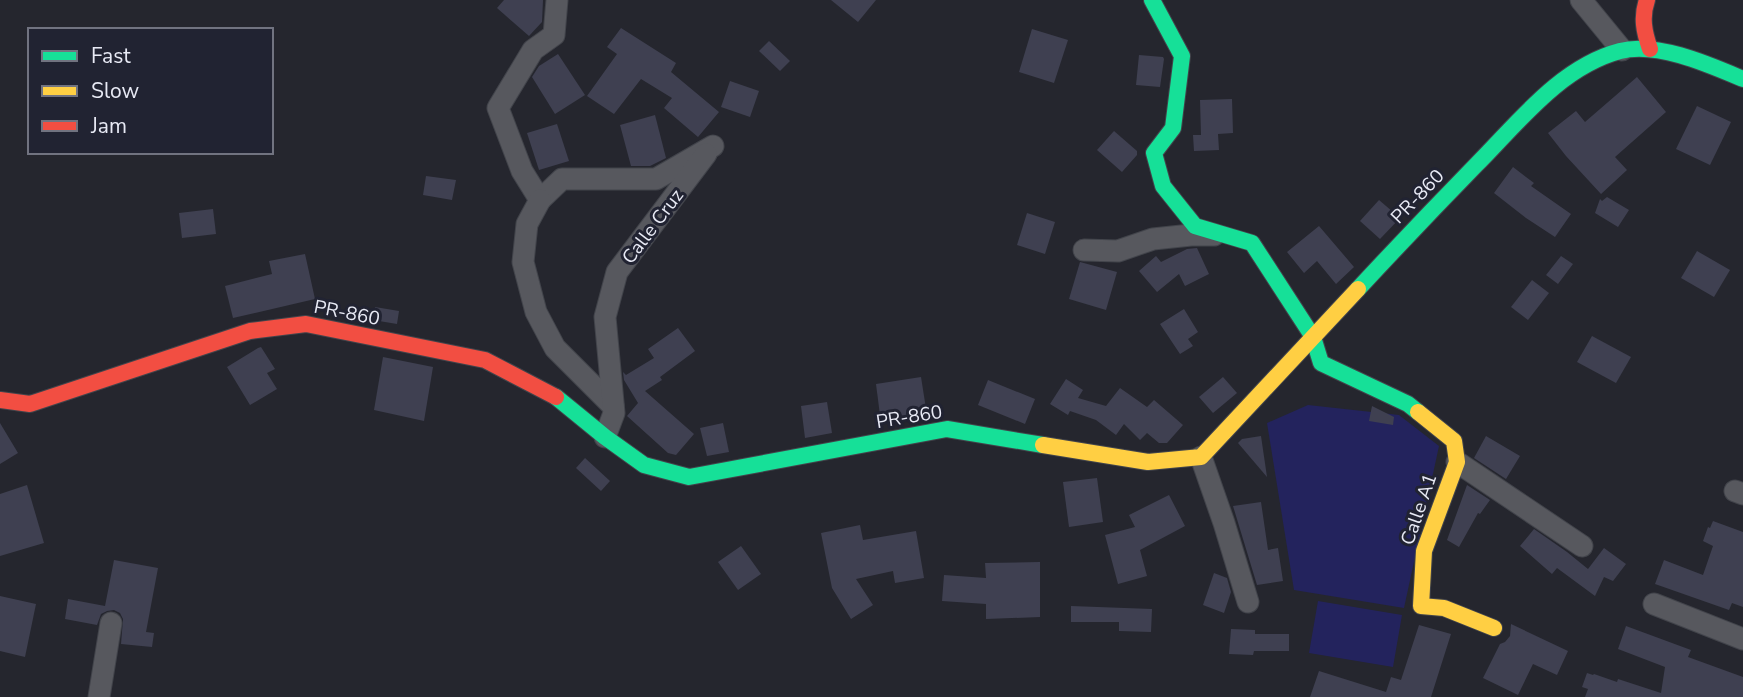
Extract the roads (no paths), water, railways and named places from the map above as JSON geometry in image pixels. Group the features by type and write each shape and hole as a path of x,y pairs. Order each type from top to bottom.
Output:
{"street":[{"path":"557,0 554,35 533,50 498,108 522,171 540,200 527,224 523,262 536,312 555,348 613,406"},
{"name":"Calle A1","path":"1152,0 1182,56 1172,128 1154,153 1163,186 1195,226 1252,243 1312,337 1321,363 1408,404 1454,441 1457,462 1423,551 1421,606 1444,608 1494,628"},
{"path":"1581,0 1622,50"},
{"path":"1647,0 1643,9 1643,28 1650,49"},
{"name":"PR-860","path":"0,400 30,404 250,331 306,324 485,360 553,396 644,465 689,477 947,429 1148,462 1201,457 1408,235 1549,91 1583,65 1622,50 1650,49 1701,61 1743,79"},
{"name":"Calle Cruz","path":"540,200 562,179 656,179 713,146 617,272 605,317 614,414 605,437"},
{"path":"1084,250 1118,251 1153,239 1191,235 1226,236"},
{"path":"1201,457 1248,602"},
{"path":"1457,462 1581,546"},
{"path":"1654,604 1743,639"},
{"path":"99,697 111,623"}]}
